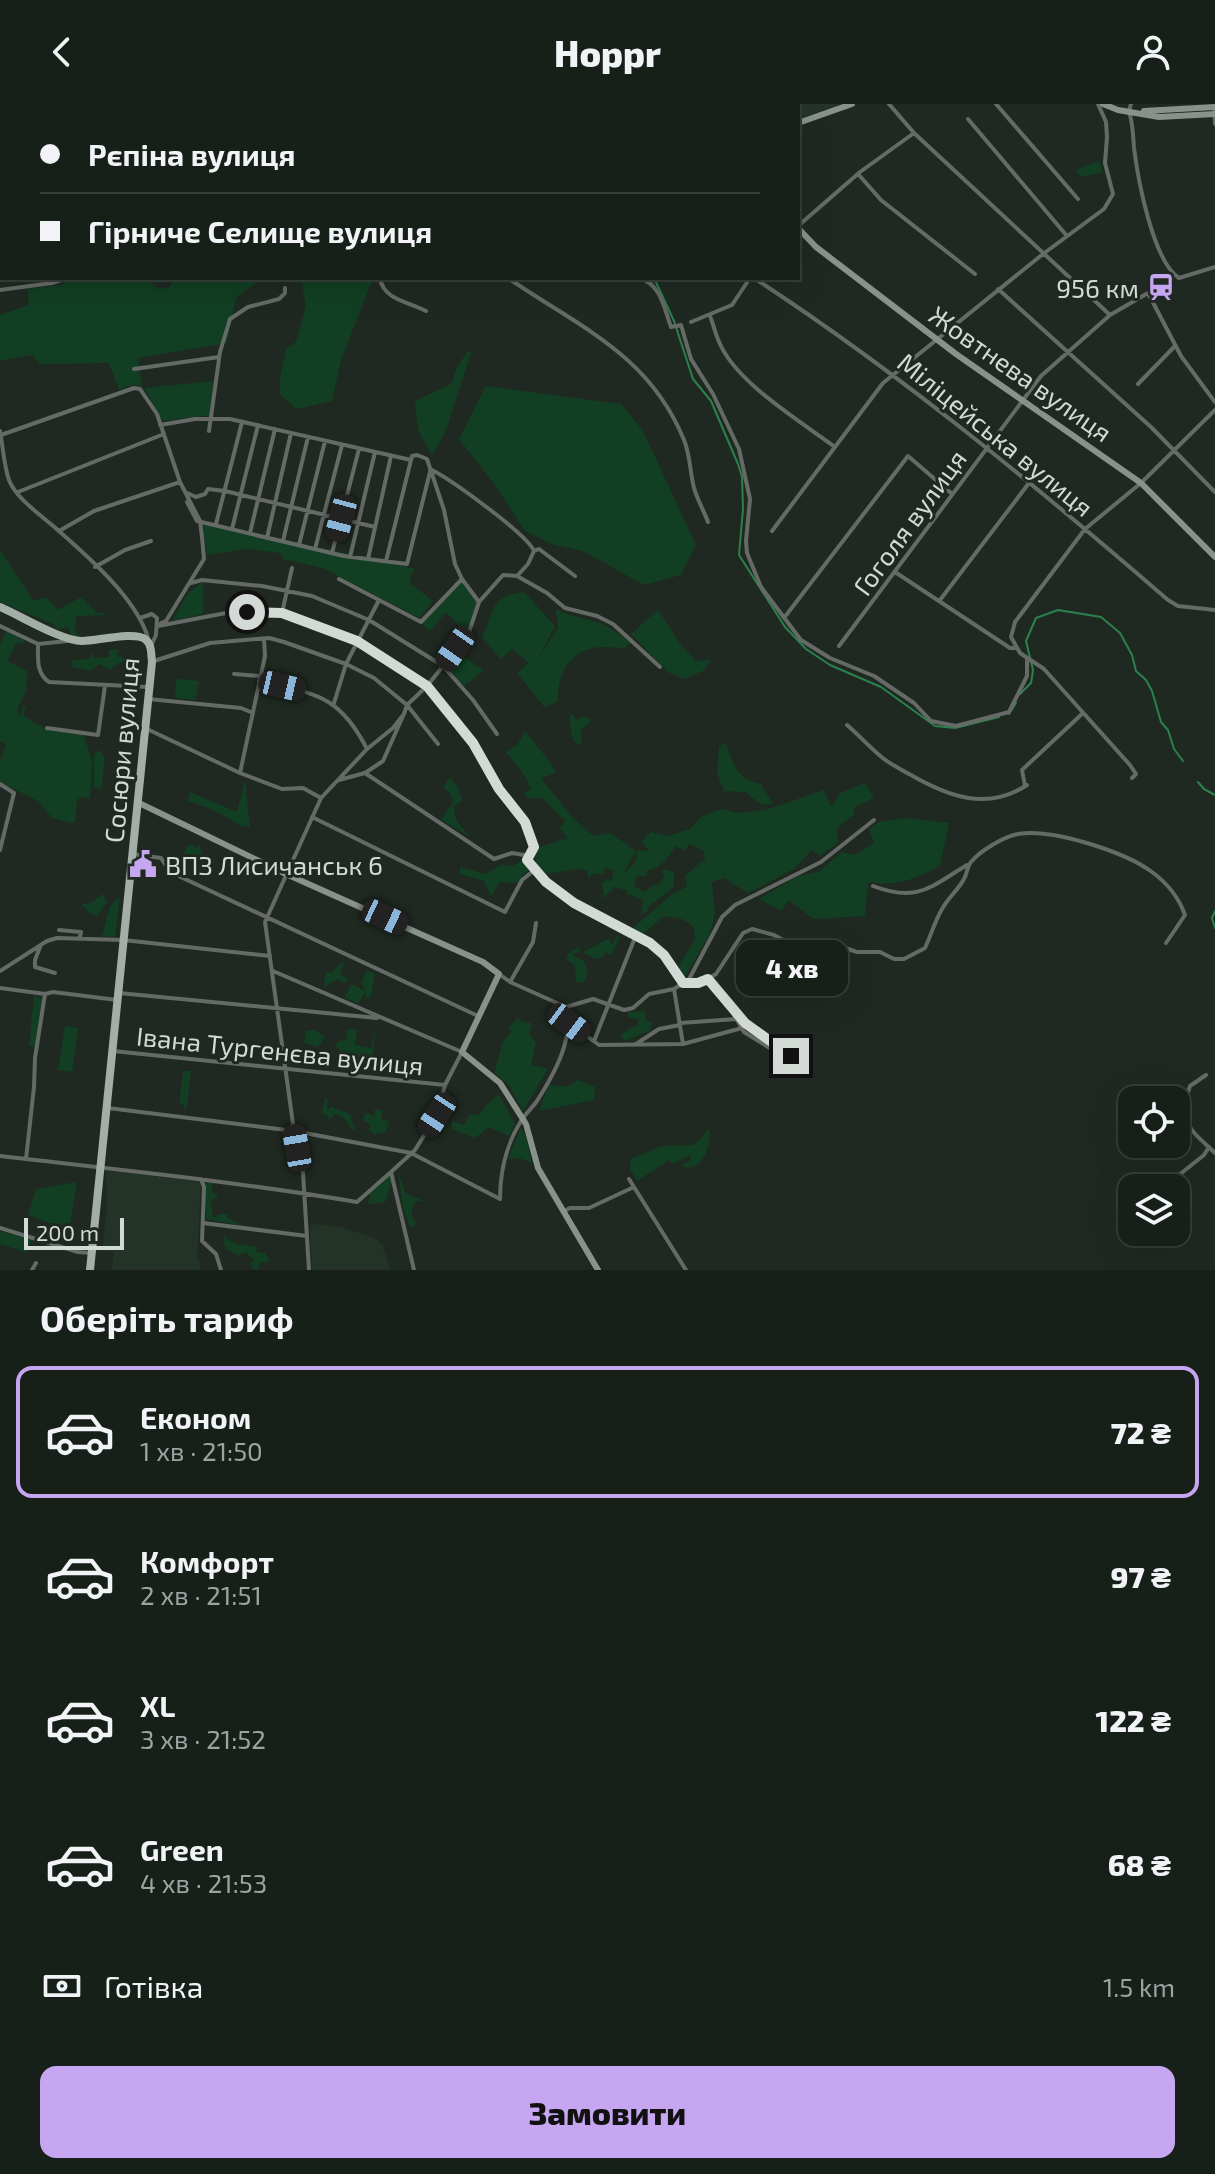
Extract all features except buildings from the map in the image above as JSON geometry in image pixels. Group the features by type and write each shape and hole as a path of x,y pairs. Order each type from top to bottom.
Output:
{"main road":[{"path":"800,122 852,104"},
{"path":"1100,104 1130,107 1159,117 1214,114"},
{"path":"1141,112 1214,106"},
{"name":"Жовтнева вулиця","path":"800,229 816,247 862,283 1141,483 1215,557"},
{"path":"0,607 75,640 137,636 143,637 150,648"},
{"name":"Сосюри вулиця","path":"90,1270 152,662 150,648"},
{"path":"137,802 286,874 483,962 499,974 462,1052 500,1083 522,1118 538,1168 598,1270"}],"street":[{"path":"889,104 914,133 1110,315"},
{"path":"996,104 1078,199"},
{"path":"772,531 883,383 998,289 1103,210 1113,194 1105,163 1106,122 1100,104"},
{"path":"1214,106 1215,124"},
{"path":"1130,107 1137,165 1151,227 1163,261 1179,278 1215,267"},
{"path":"968,119 1067,236"},
{"path":"800,225 858,174 914,133"},
{"path":"858,174 881,200 975,274"},
{"path":"0,290 61,280"},
{"path":"381,280 392,297 426,311"},
{"path":"511,280 615,347 651,384 685,443 695,491 708,522"},
{"path":"647,280 656,288 671,327 681,325 691,359 713,394 739,449 750,499 747,553 761,587 801,640 830,658 874,676 914,703 931,721 947,726 1009,712 1027,676 1028,659"},
{"path":"691,322 732,305 751,280"},
{"name":"Міліцейська вулиця","path":"755,280 893,374 986,447 1168,600 1178,606 1215,610"},
{"path":"209,431 219,357 230,319 248,307 279,299 285,288"},
{"path":"998,289 1215,492"},
{"name":"Гоголя вулиця","path":"839,646 986,447 1041,376 1066,352 1110,315 1148,293 1176,345"},
{"path":"710,316 721,348 737,368 789,414 835,447"},
{"path":"1138,384 1176,345 1215,402"},
{"path":"134,369 219,357"},
{"path":"0,433 134,388 140,389 160,425 180,482 200,521 204,559 166,621 158,625"},
{"path":"1132,778 1136,772 1036,664 1016,648 1011,637 1015,622 1085,529 1141,483 1215,410"},
{"path":"160,425 212,418 230,419 411,460"},
{"path":"216,525 242,422"},
{"path":"232,529 258,425"},
{"path":"250,533 275,429"},
{"name":"Сосюри вулиця","path":"0,433 9,479 18,492 95,567 140,618 150,648"},
{"path":"267,538 291,433"},
{"path":"18,492 164,434"},
{"path":"283,541 308,437"},
{"path":"299,545 325,441"},
{"path":"315,549 342,445"},
{"path":"332,553 359,449"},
{"path":"350,557 375,452"},
{"path":"386,561 412,456 417,455 427,459 444,510 455,564 479,602"},
{"path":"367,559 391,456"},
{"path":"784,618 908,456 951,493"},
{"path":"430,469 521,534 534,551"},
{"path":"200,521 350,557 407,564 430,469"},
{"path":"59,531 94,511 180,482"},
{"path":"940,600 1029,483"},
{"path":"185,492 196,497 205,494 208,489 225,491 375,527"},
{"path":"95,567 125,550 151,541"},
{"path":"534,551 539,549 575,576"},
{"path":"517,576 534,551"},
{"path":"282,613 292,568"},
{"path":"895,572 1010,648 1016,648"},
{"path":"337,781 365,773 383,761 407,705 427,686 468,635 479,602 503,575 517,576 547,593 565,608 597,616 613,624 660,667"},
{"path":"339,579 421,622 462,579"},
{"path":"191,583 202,580 262,586 312,596 369,620 443,666 497,734"},
{"path":"334,703 346,664 380,599"},
{"path":"158,625 231,612 282,613 357,641 427,686 464,730 499,789 525,822 534,847 527,860"},
{"path":"140,618 155,615 158,625 150,648"},
{"path":"0,626 38,644 75,640"},
{"path":"152,662 210,643 264,639 284,642 346,664 374,678 407,705 438,744"},
{"path":"240,773 265,656 264,639"},
{"path":"38,644 38,666 49,682 149,687"},
{"path":"234,674 305,692 334,703 347,717 367,749"},
{"path":"47,728 98,735 105,686"},
{"path":"148,699 241,708 253,713"},
{"path":"847,725 886,761 948,794 974,800 1015,793 1026,786 1022,770 1083,713"},
{"path":"309,1270 303,1173 294,1131 267,918 321,798 404,714"},
{"path":"145,728 240,773 282,789 303,788 321,798"},
{"path":"365,773 494,859 512,853 524,855 546,882 574,903 650,943 664,955 685,983"},
{"path":"0,784 14,793 0,850"},
{"path":"312,817 505,912 522,880 537,868"},
{"path":"685,983 722,917 735,905 821,862 874,820"},
{"path":"873,886 902,895 909,894 941,883 990,847 1015,834 1061,836 1131,859 1159,878 1175,894 1185,913 1166,943"},
{"path":"132,854 161,858 170,872 478,1016"},
{"path":"499,974 566,1007 593,999 624,1010 633,1008 649,994 708,979 716,974 743,933 752,929 774,935 794,946 833,944 857,952 880,952 894,959 923,951 939,914 965,877 969,864"},
{"path":"510,982 533,942 536,923"},
{"path":"59,930 81,932 80,937"},
{"path":"594,1042 636,935"},
{"path":"0,971 57,938 123,940 270,956"},
{"path":"41,945 35,967 55,973"},
{"path":"0,1156 100,1165 357,1202 411,1153 437,1115 445,1085 462,1052 273,971"},
{"path":"708,979 745,1023 791,1056 784,1057 742,1028 733,1010"},
{"path":"0,988 383,1019"},
{"path":"674,989 683,1044"},
{"path":"26,1159 35,1058 45,994"},
{"path":"106,1108 294,1131 411,1153 500,1199 500,1174 522,1118 548,1082 568,1034 566,1007"},
{"path":"635,1045 659,1029 736,1019"},
{"path":"569,1023 599,1045 683,1044 742,1028"},
{"name":"Івана Тургенєва вулиця","path":"112,1051 445,1085"},
{"path":"1206,1075 1190,1086 1186,1118 1191,1132 1215,1153"},
{"path":"1180,1174 1204,1155 1209,1147"},
{"path":"391,1172 414,1270"},
{"path":"201,1179 204,1187 202,1241 216,1254 222,1270"},
{"path":"629,1179 686,1270"},
{"path":"564,1211 589,1208 634,1187"},
{"path":"203,1223 307,1236"},
{"path":"0,1228 78,1252 91,1253"},
{"path":"32,1270 36,1263"}],"shaded area":[{"path":"800,104 841,104 800,118"},
{"path":"106,1170 201,1182 197,1259 201,1262 200,1270 112,1270 114,1252 102,1251 107,1206"},
{"path":"312,1224 341,1227 373,1237 383,1245 390,1270 312,1270"}],"green space":[{"path":"1099,161 1103,172 1081,177 1075,170"},
{"path":"68,280 147,280 159,289 169,288 174,280 259,280 236,298 227,343 138,358 142,386 133,385 119,390 109,363 40,364 32,355 0,361 0,315 29,305 27,289 62,285"},
{"path":"301,280 372,280 341,360 332,401 297,409 280,395 280,377 286,349 296,342 306,306"},
{"path":"468,351 471,353 445,433 432,455 418,430 415,401 451,384 457,367"},
{"path":"213,381 210,415 163,421 144,388"},
{"path":"486,386 621,404 643,431 696,545 681,575 644,585 583,551 551,544 525,531 495,485 459,439"},
{"path":"202,521 415,569 410,577 411,584 433,601 420,618 323,568 283,559 280,553 247,549 207,555"},
{"path":"0,550 34,601 46,597 58,610 81,597 97,613 111,615 76,616 75,631 80,637 72,636 68,628 56,629 55,625 0,602"},
{"path":"203,582 203,614 172,621 188,593"},
{"path":"462,582 478,602 471,625 451,650 445,645 459,626 446,612 430,631 422,624"},
{"path":"524,592 555,626 539,657 558,628 556,609 603,624 631,642 625,648 593,648 576,655 562,675 558,701 545,708 517,673 529,663 512,649 501,659 482,638 499,601"},
{"path":"658,610 681,645 696,661 711,660 703,671 683,679 668,672 631,634"},
{"path":"6,631 23,639 23,644 17,642 7,661 27,671 26,691 17,710 20,716 23,705 26,706 23,715 42,725 42,728 84,735 92,761 90,799 81,797 77,800 75,822 52,818 38,801 0,782 0,761 6,745 0,741 0,644"},
{"path":"118,649 117,656 123,658 124,663 120,662 110,670 99,664 90,671 73,667 72,660 89,659 94,652 94,658 109,657 109,650"},
{"path":"458,652 484,671 462,687 447,666"},
{"path":"176,679 199,681 195,700 175,698"},
{"path":"571,714 578,720 584,716 589,718 590,723 581,729 581,745 573,741"},
{"path":"525,731 556,773 541,778 572,817 593,836 610,833 636,851 623,874 635,862 638,850 650,851 641,842 651,832 667,836 690,829 702,816 723,809 737,813 766,810 824,790 830,806 840,793 865,783 874,798 853,808 855,814 836,829 839,842 820,856 812,850 794,869 748,893 724,878 712,882 715,914 710,934 686,975 681,975 679,965 695,940 694,927 682,919 664,916 643,934 632,929 671,895 687,886 685,876 705,859 704,851 689,844 685,851 676,846 661,865 648,870 646,876 636,876 634,886 645,892 653,884 658,885 664,877 662,869 674,872 674,887 641,915 643,900 626,893 627,890 611,887 613,889 601,900 604,893 601,883 609,878 609,882 612,880 613,870 605,868 603,874 593,874 588,878 587,870 577,869 547,874 536,864 536,848 568,838 560,828 565,821 542,798 527,798 523,793 531,789 506,752 518,744"},
{"path":"726,743 737,770 746,779 761,784 773,804 762,805 745,792 724,791 717,773 719,746"},
{"path":"100,750 105,758 101,789 94,787 94,754"},
{"path":"450,777 458,787 462,801 454,806 456,820 469,836 441,820 453,802 451,794 443,787"},
{"path":"245,780 250,827 241,826 214,810 188,801 190,792 237,812"},
{"path":"907,818 949,823 940,866 905,881 868,882 865,916 813,919 789,900 781,911 759,899 798,876 818,872 842,852 855,855 874,843 869,830 878,822"},
{"path":"202,842 203,856 210,861 205,869 198,868 194,874 190,873 194,864 184,853 189,844 196,848"},
{"path":"527,861 532,868 522,875 518,883 500,882 491,896 484,881 460,874 460,867 486,874 501,865 512,866"},
{"path":"103,894 107,902 97,916 90,914 82,904 90,903"},
{"path":"120,897 115,937 102,936 110,906"},
{"path":"617,936 620,937 611,955 605,952 603,958 593,958 583,952 608,939 612,944"},
{"path":"579,947 580,951 572,955 584,961 588,972 584,983 576,982 575,965 566,959 568,953"},
{"path":"345,960 340,974 349,980 343,983 337,979 325,987 327,971 331,973"},
{"path":"367,970 375,974 370,999 366,997 361,983"},
{"path":"351,984 366,991 358,1004 345,997"},
{"path":"34,995 42,999 35,1047 29,1046"},
{"path":"645,1011 646,1020 652,1023 649,1031 625,1041 621,1035 637,1026 639,1020 628,1017 628,1012"},
{"path":"518,1017 522,1022 532,1023 529,1034 536,1043 531,1065 548,1069 523,1111 508,1084 494,1073 503,1042 511,1032 509,1028"},
{"path":"376,1025 372,1063 354,1062 352,1069 344,1067 345,1055 335,1045 346,1040 348,1029 357,1029 355,1045 371,1048"},
{"path":"65,1026 78,1028 72,1072 58,1070"},
{"path":"315,1030 325,1037 318,1047 304,1043 306,1031"},
{"path":"183,1071 191,1071 187,1107 184,1110 183,1104 179,1103"},
{"path":"578,1080 595,1087 594,1100 539,1111 549,1085 567,1087"},
{"path":"499,1095 515,1123 509,1136 489,1127 475,1138 452,1129 452,1121 464,1125 470,1114 479,1115"},
{"path":"325,1098 328,1098 327,1111 331,1107 350,1114 355,1130 335,1114 327,1121 329,1116 322,1113"},
{"path":"375,1109 383,1110 381,1120 389,1121 385,1133 376,1136 369,1130 371,1126 363,1120 366,1113 375,1116"},
{"path":"521,1127 532,1163 519,1158 508,1159"},
{"path":"707,1129 710,1131 707,1150 697,1164 685,1168 682,1165 690,1161 691,1155 673,1164 669,1160 637,1181 630,1169 631,1159 661,1146 692,1145 702,1138"},
{"path":"398,1171 405,1193 423,1201 415,1201 411,1214 416,1224 411,1229 403,1208"},
{"path":"388,1176 393,1178 385,1202 368,1204 370,1194"},
{"path":"77,1182 69,1230 28,1215 36,1189"},
{"path":"205,1183 213,1183 211,1191 219,1198 210,1200 213,1217 227,1214 227,1218 245,1226 206,1219"},
{"path":"0,1231 32,1240 27,1250 29,1253 0,1244"},
{"path":"226,1233 226,1239 258,1247 256,1252 265,1253 270,1260 265,1263 260,1261 258,1270 254,1270 250,1262 253,1262 254,1256 251,1258 247,1252 238,1255 227,1250 223,1241"}],"waterway":[{"path":"655,280 674,321 693,379 711,401 742,477 739,555 785,627 806,649 830,665 881,687 935,726 955,728 999,717"},
{"path":"1020,694 1031,683 1033,670 1026,641 1036,618 1058,610 1101,617 1120,633 1132,655 1136,671 1152,691 1161,722 1183,761"},
{"path":"1009,714 1016,703"},
{"path":"1198,782 1215,795"},
{"path":"1215,911 1212,918 1215,928"}],"place":[{"name":"956 км","path":"1161,287"},
{"name":"ВПЗ Лисичанськ 6","path":"143,864"}],"route":[{"path":"247,612 282,613 357,641 427,686 464,730 499,789 519,812 534,847 527,860 546,882 593,915 650,943 664,955 683,983 708,979 714,983 745,1023 791,1056"}]}
